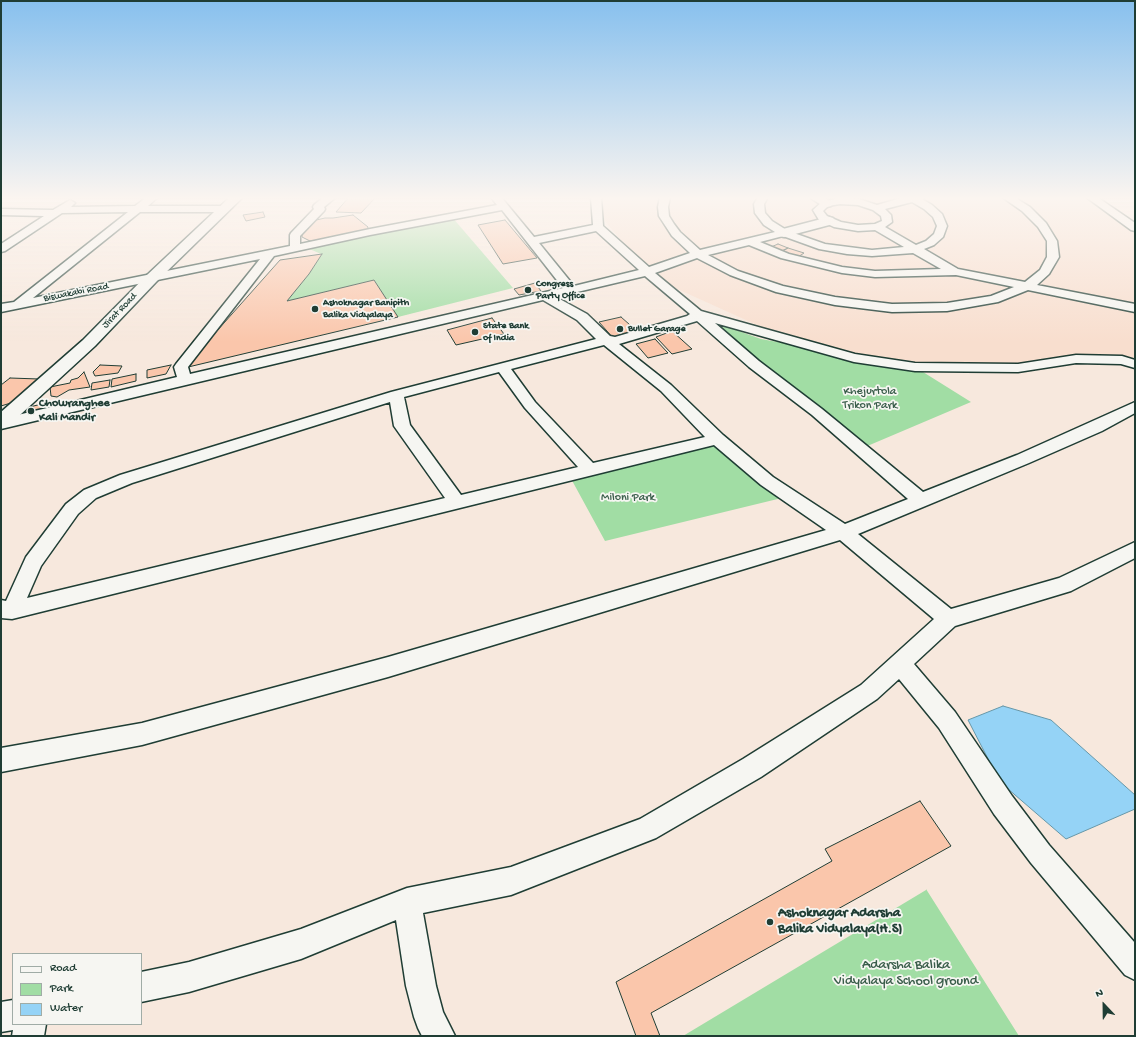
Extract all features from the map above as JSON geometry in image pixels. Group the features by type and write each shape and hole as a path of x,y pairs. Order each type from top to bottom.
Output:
{"main road":[{"name":"Jirat Road","path":"1,423 89,343 152,278 186,245"}],"street":[{"path":"1,317 92,245"},
{"name":"Biswakabi Road","path":"1,308 311,245"},
{"path":"535,245 571,290"},
{"path":"618,245 754,364 817,412 921,500"},
{"path":"687,245 698,254 734,273 780,289 807,296 863,305 920,308 959,305 994,299 1028,286 1046,272 1053,257 1052,245"},
{"path":"1,423 647,272 698,254 736,245"},
{"path":"759,245 785,256 842,270 875,274 956,272 1135,308"},
{"path":"818,245 847,251 872,253 895,252 915,249 924,245"},
{"path":"909,245 956,272"},
{"path":"185,380 181,367 270,254"},
{"path":"545,296 582,317 606,340 666,388 717,439 767,481 843,532 948,619"},
{"path":"7,609 33,562 72,509 90,494 126,479 396,395 606,340 616,341 692,319 697,314"},
{"path":"697,314 854,358 915,367 1018,368 1076,359 1122,360 1135,364"},
{"path":"502,366 530,405 590,470"},
{"path":"396,395 402,426 457,502"},
{"path":"26,400 60,403 65,409"},
{"path":"1,760 142,734 388,667 843,532 1023,459 1135,407"},
{"path":"7,609 717,439"},
{"path":"142,987 188,977 301,944 407,902 511,881 647,829 752,768 869,692 948,619 1064,585 1135,550"},
{"path":"900,664 947,720 1003,805 1040,854 1135,965"},
{"path":"407,902 421,986 429,1017 439,1036"},
{"path":"1,1017 12,1015"},
{"path":"28,1036 30,1025"}],"shaded area":[{"path":"625,245 1135,245 1135,365 1098,356 991,368 915,367 790,340 653,278"}],"green space":[{"path":"313,245 476,245 513,288 398,317 374,280 287,301 309,274 321,254 305,247"},
{"name":"Khejurtola Trikon Park","path":"708,320 761,339 915,367 971,402 865,447"},
{"name":"Miloni Park","path":"717,439 790,496 605,541 569,475"},
{"name":"Adarsha Balika Vidyalaya School ground","path":"926,890 1019,1036 683,1036"}],"water":[{"path":"1003,706 1051,720 1135,795 1135,809 1066,839 1000,782 968,720"}],"building":[{"path":"491,245 526,245 537,258 503,264"},
{"path":"781,245 788,248 781,251 771,247"},
{"path":"788,248 804,253 798,257 783,251"},
{"name":"Ashoknagar Banipith Balika Vidyalaya","path":"322,254 309,274 287,301 374,280 398,317 184,368 280,260"},
{"name":"Congress Party Office","path":"535,283 541,291 519,295 514,289"},
{"name":"Bullet Garage","path":"621,317 638,332 614,339 599,322"},
{"name":"State Bank of India","path":"492,318 504,334 456,345 447,330"},
{"path":"672,331 692,349 672,354 656,337"},
{"path":"655,339 668,353 648,358 636,344"},
{"path":"100,365 122,366 118,373 95,376 93,372"},
{"path":"171,365 166,374 147,378 147,370"},
{"path":"84,372 90,387 69,390 57,397 51,396 50,387 70,383 71,380 78,378"},
{"path":"136,374 136,381 111,387 112,379"},
{"path":"10,378 39,379 24,391 27,393 14,402 1,406 1,385"},
{"path":"110,380 109,387 91,390 92,383"},
{"name":"Chowranghee Kali Mandir","path":"42,404 41,413 18,418 21,409"},
{"name":"Ashoknagar Adarsha Balika Vidyalaya(H.S)","path":"920,801 951,846 651,1013 660,1036 636,1036 616,982 832,861 825,849"}],"place":[{"name":"Congress Party Office","path":"528,290"},
{"name":"Ashoknagar Banipith Balika Vidyalaya","path":"315,309"},
{"name":"Bullet Garage","path":"620,329"},
{"name":"State Bank of India","path":"475,332"},
{"name":"Chowranghee Kali Mandir","path":"31,411"},
{"name":"Ashoknagar Adarsha Balika Vidyalaya(H.S)","path":"770,922"}]}
